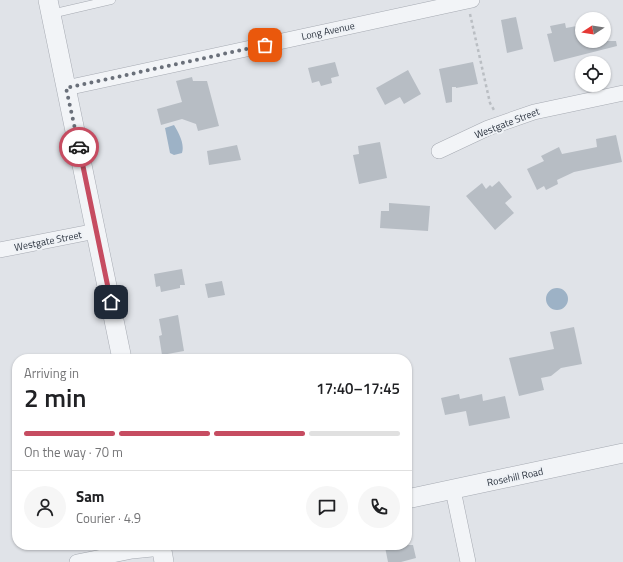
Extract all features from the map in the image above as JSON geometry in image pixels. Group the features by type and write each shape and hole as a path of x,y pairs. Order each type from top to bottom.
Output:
{"street":[{"name":"Long Avenue","path":"66,88 471,6"},
{"path":"50,7 121,354"},
{"name":"Westgate Street","path":"439,151 488,128 534,112 623,93"},
{"name":"Westgate Street","path":"0,250 96,231"},
{"name":"Rosehill Road","path":"412,498 623,453"},
{"path":"453,490 468,562"},
{"path":"77,562 132,551 166,550"}],"lane":[{"path":"50,7 111,0"}],"path":[{"path":"471,6 490,103 495,112"}],"water":[{"path":"174,125 181,138 183,149 182,153 174,155 170,153 165,128"},
{"path":"557,288 565,291 568,299 565,307 557,310 549,307 546,299 549,291"}],"building":[{"path":"516,17 523,49 507,53 501,20"},
{"path":"565,23 566,28 575,26 575,48 609,48 554,62 547,34 552,33 550,26"},
{"path":"611,41 616,41 617,46 611,48"},
{"path":"335,62 339,76 331,78 332,83 321,86 319,81 312,83 308,68"},
{"path":"473,62 478,84 456,88 452,87 452,102 446,103 439,69"},
{"path":"408,70 421,94 404,104 400,97 385,105 376,88"},
{"path":"192,77 193,81 207,81 219,126 198,131 196,124 182,119 161,125 157,109 182,102 176,81"},
{"path":"616,135 622,162 574,172 557,180 558,184 546,190 544,186 537,190 527,169 544,161 541,156 559,147 562,154 597,147 596,139"},
{"path":"380,142 387,178 359,184 353,155 359,154 358,146"},
{"path":"237,145 241,160 209,165 207,151"},
{"path":"499,181 512,197 505,203 514,213 495,230 466,196 482,183 486,189 490,185 492,187"},
{"path":"389,203 430,206 428,231 380,228 381,211 389,211"},
{"path":"182,269 185,285 180,285 180,288 161,292 160,286 156,287 154,274"},
{"path":"222,281 225,295 208,298 205,284"},
{"path":"178,315 184,351 162,354 159,336 162,335 159,319"},
{"path":"574,327 582,364 561,368 551,376 541,378 544,390 519,396 509,358 554,349 550,332"},
{"path":"459,394 460,399 482,394 483,401 505,396 510,418 469,426 466,411 445,415 441,398"},
{"path":"413,545 416,558 401,562 388,562 386,550 412,550"}],"way so far":[{"path":"79,147 66,88 265,45"}],"route":[{"path":"79,147 111,302"}]}
